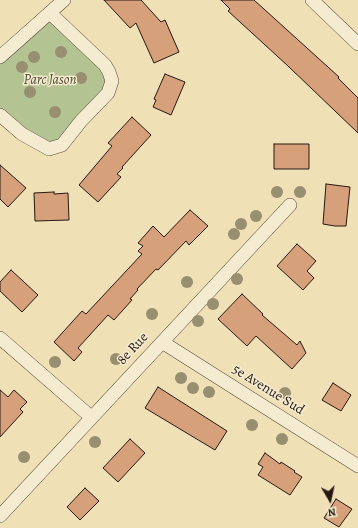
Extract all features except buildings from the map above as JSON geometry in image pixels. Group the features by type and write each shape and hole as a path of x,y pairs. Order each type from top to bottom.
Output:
{"street":[{"path":"0,57 64,0"},
{"path":"312,0 358,44"},
{"path":"0,115 22,134 49,149 62,145 81,121 108,93 112,81 105,65 50,12"},
{"name":"8e Rue","path":"0,516 290,205"},
{"path":"0,338 91,417"},
{"name":"5e Avenue Sud","path":"162,342 355,460"}],"green space":[{"name":"Parc Jason","path":"50,13 112,81 81,121 49,149 0,115 0,57"}]}
